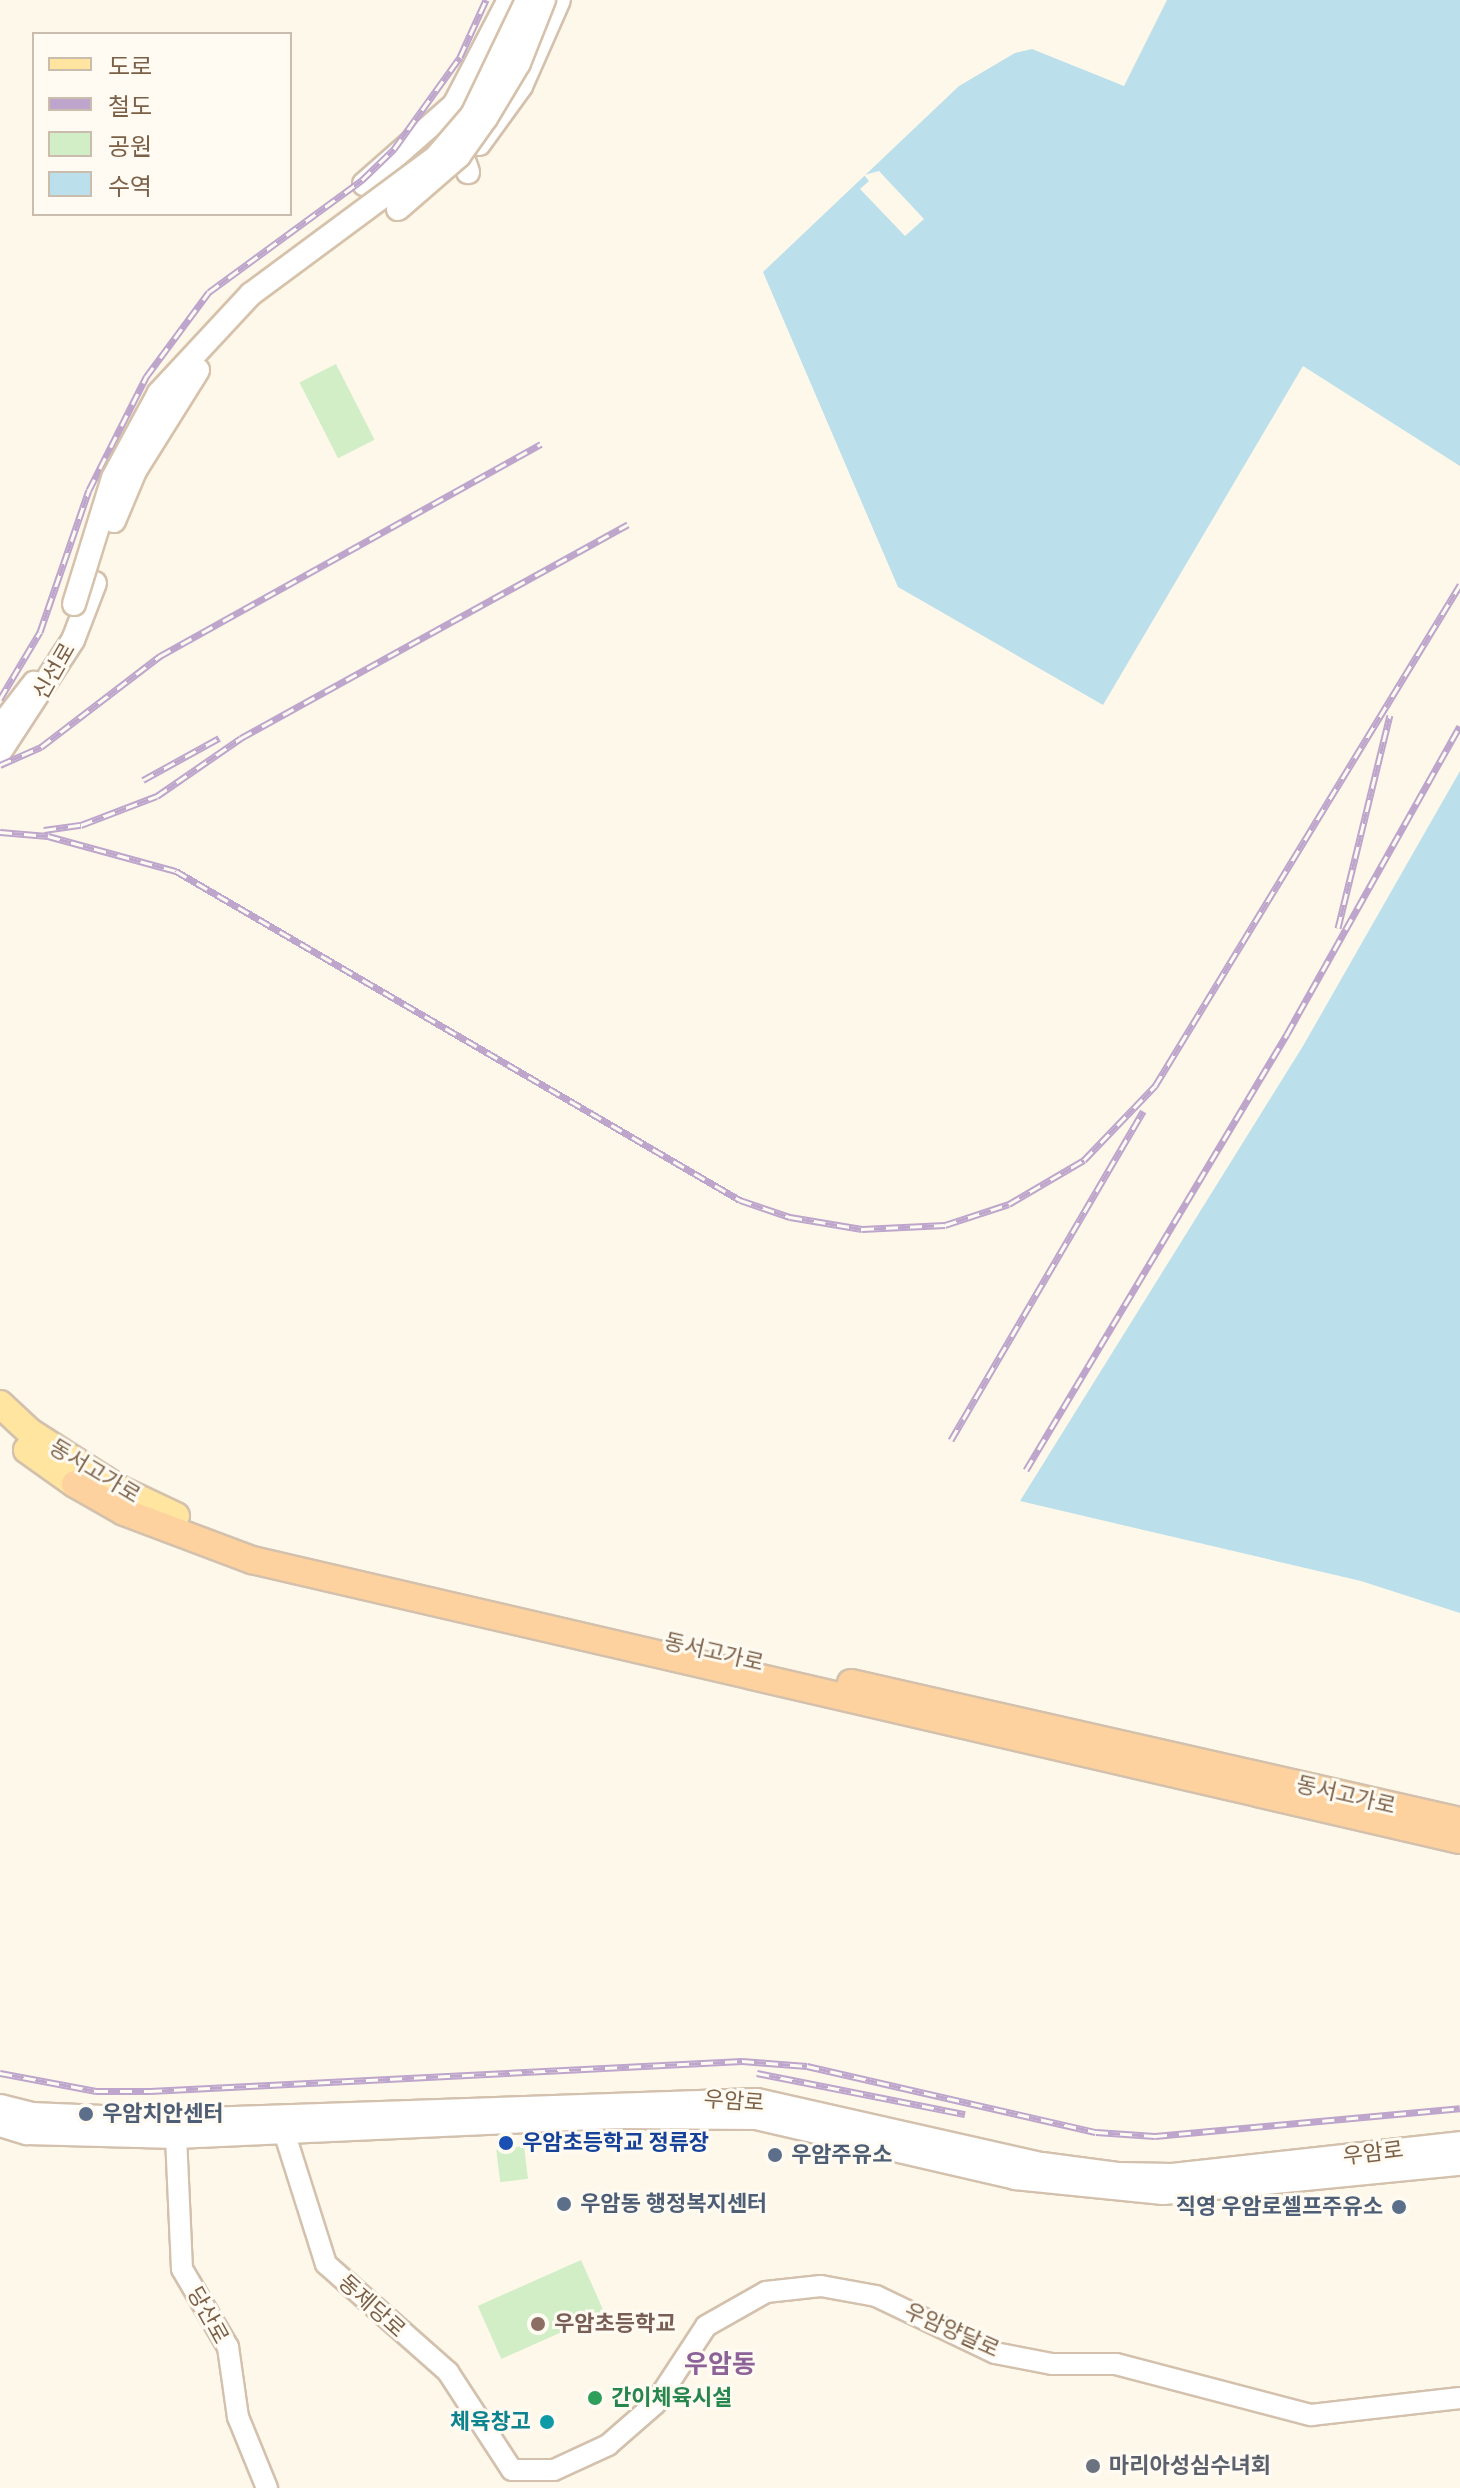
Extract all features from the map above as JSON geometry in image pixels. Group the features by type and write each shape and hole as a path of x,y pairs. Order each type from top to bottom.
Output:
{"highway":[{"name":"동서고가로","path":"75,1484 138,1517 252,1560 1460,1840"},
{"name":"동서고가로","path":"176,1516 298,1558 1460,1821"}],"main road":[{"path":"364,184 434,127 460,95 509,0"},
{"name":"신선로","path":"0,727 34,683 74,604 113,478 159,393 251,294 436,157 472,115 527,0"},
{"name":"신선로","path":"0,752 73,640 120,504 183,387 235,325 304,269 389,215 459,156 519,63 544,0"},
{"path":"460,95 456,150 462,170 521,86 559,0"},
{"name":"동서고가로","path":"0,1404 30,1432 119,1489 176,1516"},
{"name":"동서고가로","path":"0,1428 75,1484"},
{"name":"우암로","path":"0,2125 27,2133 176,2137 280,2125 757,2100 1042,2164 1119,2174 1172,2175 1460,2143"},
{"name":"우암로","path":"0,2106 31,2114 280,2125 621,2117 756,2118 1015,2178 1163,2193 1460,2164"},
{"path":"0,2145 27,2133"}],"street":[{"name":"동제당로","path":"280,2125 326,2264 448,2372 512,2470"},
{"name":"당산로","path":"176,2137 182,2269 228,2347 238,2417 267,2488"},
{"name":"우암양달로","path":"512,2470 554,2470 608,2445 655,2404 706,2326 766,2292 821,2286 876,2296 995,2353 1052,2364 1116,2364 1311,2415 1460,2398"}],"green space":[{"path":"336,364 375,440 338,458 299,383"},
{"path":"524,2146 528,2179 500,2182 496,2149"},
{"path":"581,2260 605,2313 501,2359 478,2306"}],"water":[{"path":"1167,0 1460,0 1460,466 1303,366 1103,705 898,587 763,272 959,86 1015,53 1032,49 1124,86"},
{"path":"1460,771 1460,1613 1361,1581 1020,1501 1303,1046"}],"pier":[{"path":"879,171 924,219 905,236 860,189 869,181 864,175"}],"railway":[{"path":"0,699 40,632 89,490 146,377 209,292 362,180 394,149 460,57 486,0"},
{"path":"0,765 41,747 160,656 541,444"},
{"path":"44,830 81,825 157,796 241,738 628,524"},
{"path":"0,832 48,836 176,871 740,1200 790,1217 862,1229 945,1225 1009,1204 1084,1160 1155,1086 1460,585"},
{"path":"1338,928 1390,715"},
{"path":"1026,1470 1287,1034 1460,726"},
{"path":"143,780 219,738"},
{"path":"951,1440 1143,1111"},
{"path":"0,2073 96,2091 150,2091 742,2061 807,2066 1096,2132 1155,2136 1460,2108"},
{"path":"757,2073 965,2114"}],"place":[{"name":"우암치안센터","path":"86,2114"},
{"name":"우암초등학교 정류장","path":"506,2143"},
{"name":"우암주유소","path":"775,2155"},
{"name":"우암동 행정복지센터","path":"564,2204"},
{"name":"직영 우암로셀프주유소","path":"1399,2207"},
{"name":"우암초등학교","path":"538,2324"},
{"name":"간이체육시설","path":"595,2398"},
{"name":"체육창고","path":"547,2422"},
{"name":"마리아성심수녀회","path":"1093,2466"}],"district":[{"name":"우암동","path":"720,2365"}]}
